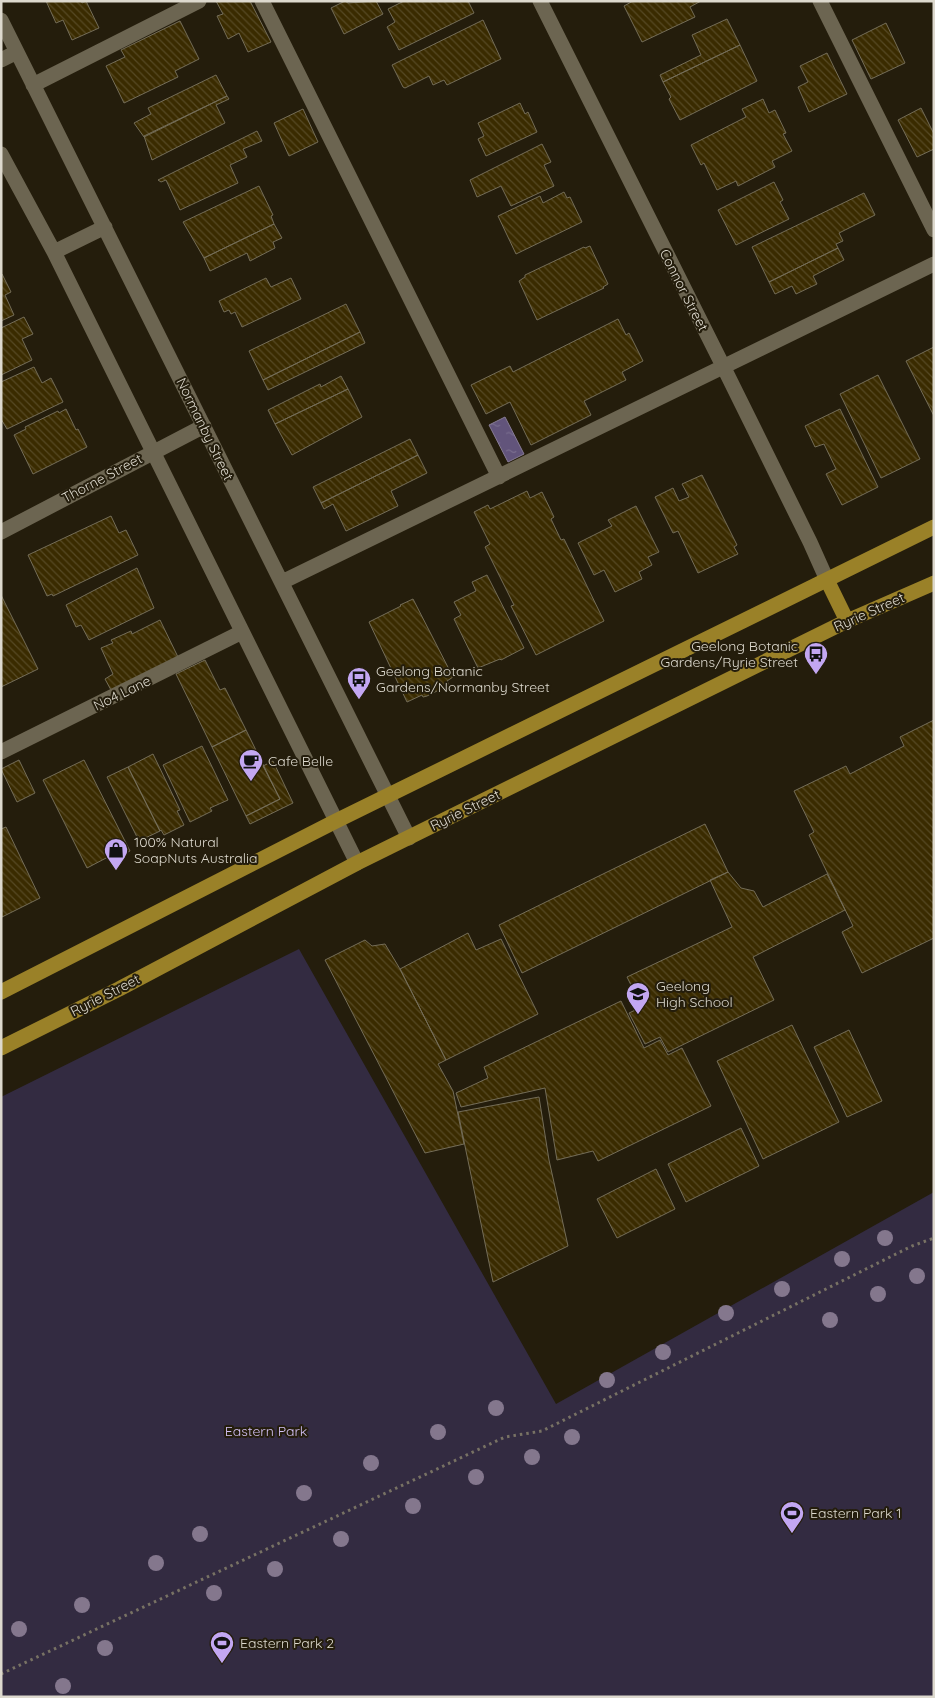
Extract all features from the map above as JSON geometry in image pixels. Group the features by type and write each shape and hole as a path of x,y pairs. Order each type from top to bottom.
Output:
{"main road":[{"path":"1,992 336,821 934,527"},
{"path":"827,580 847,621"},
{"name":"Ryrie Street","path":"1,1048 119,989 357,863 847,621 934,583"}],"street":[{"path":"33,85 199,1"},
{"path":"262,1 499,477"},
{"name":"Connor Street","path":"540,1 724,368 827,580"},
{"path":"820,1 934,230"},
{"name":"Normanby Street","path":"1,20 409,838"},
{"path":"1,60 17,52"},
{"path":"1,154 54,252 357,863"},
{"path":"54,252 105,228"},
{"path":"282,582 934,264"},
{"name":"Thorne Street","path":"1,532 204,426"},
{"name":"No4 Lane","path":"1,752 242,632"}],"path":[{"path":"1,1674 505,1437 542,1431 912,1246 934,1238"}],"green space":[{"name":"Eastern Park","path":"299,949 556,1404 934,1192 934,1697 1,1697 1,1097"}],"water":[{"path":"505,417 524,454 508,462 489,425"}],"building":[{"path":"46,1 81,1 82,3 86,1 99,28 72,40 63,20 56,23"},
{"path":"216,1 250,1 271,42 248,52 239,33 228,39 217,16 223,14"},
{"path":"345,1 348,3 376,1 383,14 344,34 331,8"},
{"path":"404,1 468,1 474,13 399,50 387,27 395,22 388,9"},
{"path":"633,1 701,1 690,7 695,17 642,42 624,6"},
{"path":"727,19 740,45 663,82 660,75 701,55 692,35"},
{"path":"483,20 501,59 447,85 444,80 433,85 429,76 405,88 403,87 392,65"},
{"path":"180,21 199,59 175,71 178,77 124,103 106,66 125,57 121,50"},
{"path":"886,23 905,63 871,79 852,40"},
{"path":"740,45 757,81 680,120 663,82"},
{"path":"827,53 847,94 809,112 798,87 808,82 800,66"},
{"path":"216,75 227,96 144,137 134,123 151,114 148,108"},
{"path":"227,96 229,99 216,105 225,123 152,160 144,136"},
{"path":"763,99 769,113 775,110 786,133 783,134 792,151 772,161 775,167 738,186 736,181 717,190 704,163 701,165 691,145 746,117 742,109"},
{"path":"520,103 525,114 528,112 537,132 486,156 478,139 484,136 478,123"},
{"path":"921,108 934,134 934,149 917,157 898,120"},
{"path":"303,109 318,142 289,156 274,123"},
{"path":"257,131 262,141 243,149 247,157 230,165 238,183 180,210 166,180 161,182 158,180"},
{"path":"542,144 551,162 544,165 554,186 511,206 501,186 477,197 470,180"},
{"path":"774,182 783,200 780,202 789,219 736,245 718,210"},
{"path":"259,186 273,215 271,216 274,224 204,258 183,222"},
{"path":"564,192 567,198 570,197 582,222 516,254 498,216 540,196 543,203"},
{"path":"864,193 875,215 839,233 843,241 836,244 838,248 769,282 752,247"},
{"path":"274,224 282,238 273,242 275,248 250,261 247,253 210,271 204,258"},
{"path":"590,246 608,284 604,288 537,320 519,281 525,275 584,247"},
{"path":"838,248 844,260 813,276 817,284 796,294 792,286 775,294 769,282"},
{"path":"2,274 11,292 5,295 14,315 1,321"},
{"path":"266,278 271,287 291,278 301,299 242,327 235,312 231,314 229,310 224,312 219,301"},
{"path":"346,304 360,332 263,380 249,351"},
{"path":"24,317 33,334 22,339 32,360 1,375 1,328"},
{"path":"618,319 626,335 629,333 643,361 622,372 626,380 584,401 591,415 531,445 510,402 486,414 471,385 510,366 513,372"},
{"path":"360,332 365,343 268,390 263,380"},
{"path":"934,347 934,416 906,361"},
{"path":"34,367 42,383 51,378 63,402 7,429 1,419 1,382"},
{"path":"878,375 920,459 881,478 840,394"},
{"path":"341,376 348,389 275,424 268,410 320,384 321,387"},
{"path":"348,389 362,417 292,455 275,424"},
{"path":"66,409 87,447 33,474 14,435 26,429 25,427"},
{"path":"840,409 878,487 842,505 826,474 836,469 824,444 815,447 805,426"},
{"path":"410,439 418,455 321,503 313,487"},
{"path":"418,455 427,473 391,491 398,506 346,531 333,504 324,509 321,503"},
{"path":"702,475 737,545 734,547 738,554 698,573 678,531 673,533 655,497 673,488 679,501 689,497 682,484"},
{"path":"527,491 530,498 542,492 554,517 551,519 561,540 564,539 604,621 536,655 511,606 514,605 485,547 490,544 474,512 488,505 490,509"},
{"path":"636,506 659,552 648,557 652,565 639,572 642,579 615,592 604,570 594,575 578,543 612,526 608,520"},
{"path":"111,516 119,533 126,530 138,555 53,596 52,594 47,596 28,555"},
{"path":"137,568 154,608 89,640 81,625 76,627 66,605"},
{"path":"487,575 524,648 501,660 478,668 454,619 461,615 454,602 476,591 472,582"},
{"path":"1,595 38,669 1,687"},
{"path":"413,599 453,677 447,681 449,685 427,696 423,697 422,695 407,702 369,622"},
{"path":"160,620 178,657 111,690 105,679 113,674 101,648 113,643 111,640 131,631 132,634"},
{"path":"205,660 220,690 225,688 246,730 212,747 176,674"},
{"path":"934,720 934,938 862,973 842,932 853,926 809,835 814,832 794,791 846,766 850,774 904,746 900,737"},
{"name":"Cafe Belle","path":"246,730 280,799 246,816 212,747"},
{"path":"202,746 228,800 210,808 212,811 190,822 163,765"},
{"path":"153,754 180,810 177,811 184,825 164,835 160,831 128,767"},
{"path":"19,760 35,793 17,802 1,769"},
{"path":"84,760 130,851 110,861 108,857 87,868 43,780"},
{"path":"273,761 293,803 250,824 246,816 280,799 263,766"},
{"path":"128,767 160,831 139,841 107,777"},
{"path":"705,824 728,872 522,973 499,925"},
{"path":"6,827 40,898 2,917 1,829"},
{"path":"728,872 741,888 754,891 763,907 827,874 845,910 753,957 774,1000 668,1052 660,1037 645,1044 629,1013 642,1007 627,977 732,927 710,880"},
{"path":"468,933 476,950 501,939 538,1014 446,1060 400,969"},
{"path":"365,940 372,946 385,944 400,969 446,1060 438,1064 453,1091 464,1144 425,1153 325,960"},
{"path":"621,1001 644,1048 660,1040 668,1055 682,1048 711,1106 598,1161 593,1151 557,1160 545,1088 461,1107 456,1093 488,1078 484,1067"},
{"path":"792,1025 839,1122 763,1159 717,1061"},
{"path":"849,1030 882,1101 847,1117 814,1047"},
{"path":"539,1097 549,1160 568,1246 493,1282 458,1112"},
{"path":"741,1128 759,1166 686,1202 668,1164"},
{"path":"656,1169 675,1209 617,1238 597,1199"}],"place":[{"name":"Geelong Botanic Gardens/Ryrie Street","path":"816,675"},
{"name":"Geelong Botanic Gardens/Normanby Street","path":"359,700"},
{"name":"Cafe Belle","path":"251,782"},
{"name":"100% Natural SoapNuts Australia","path":"116,871"},
{"name":"Geelong High School","path":"638,1015"},
{"name":"Eastern Park 1","path":"792,1534"},
{"name":"Eastern Park 2","path":"222,1664"}]}
